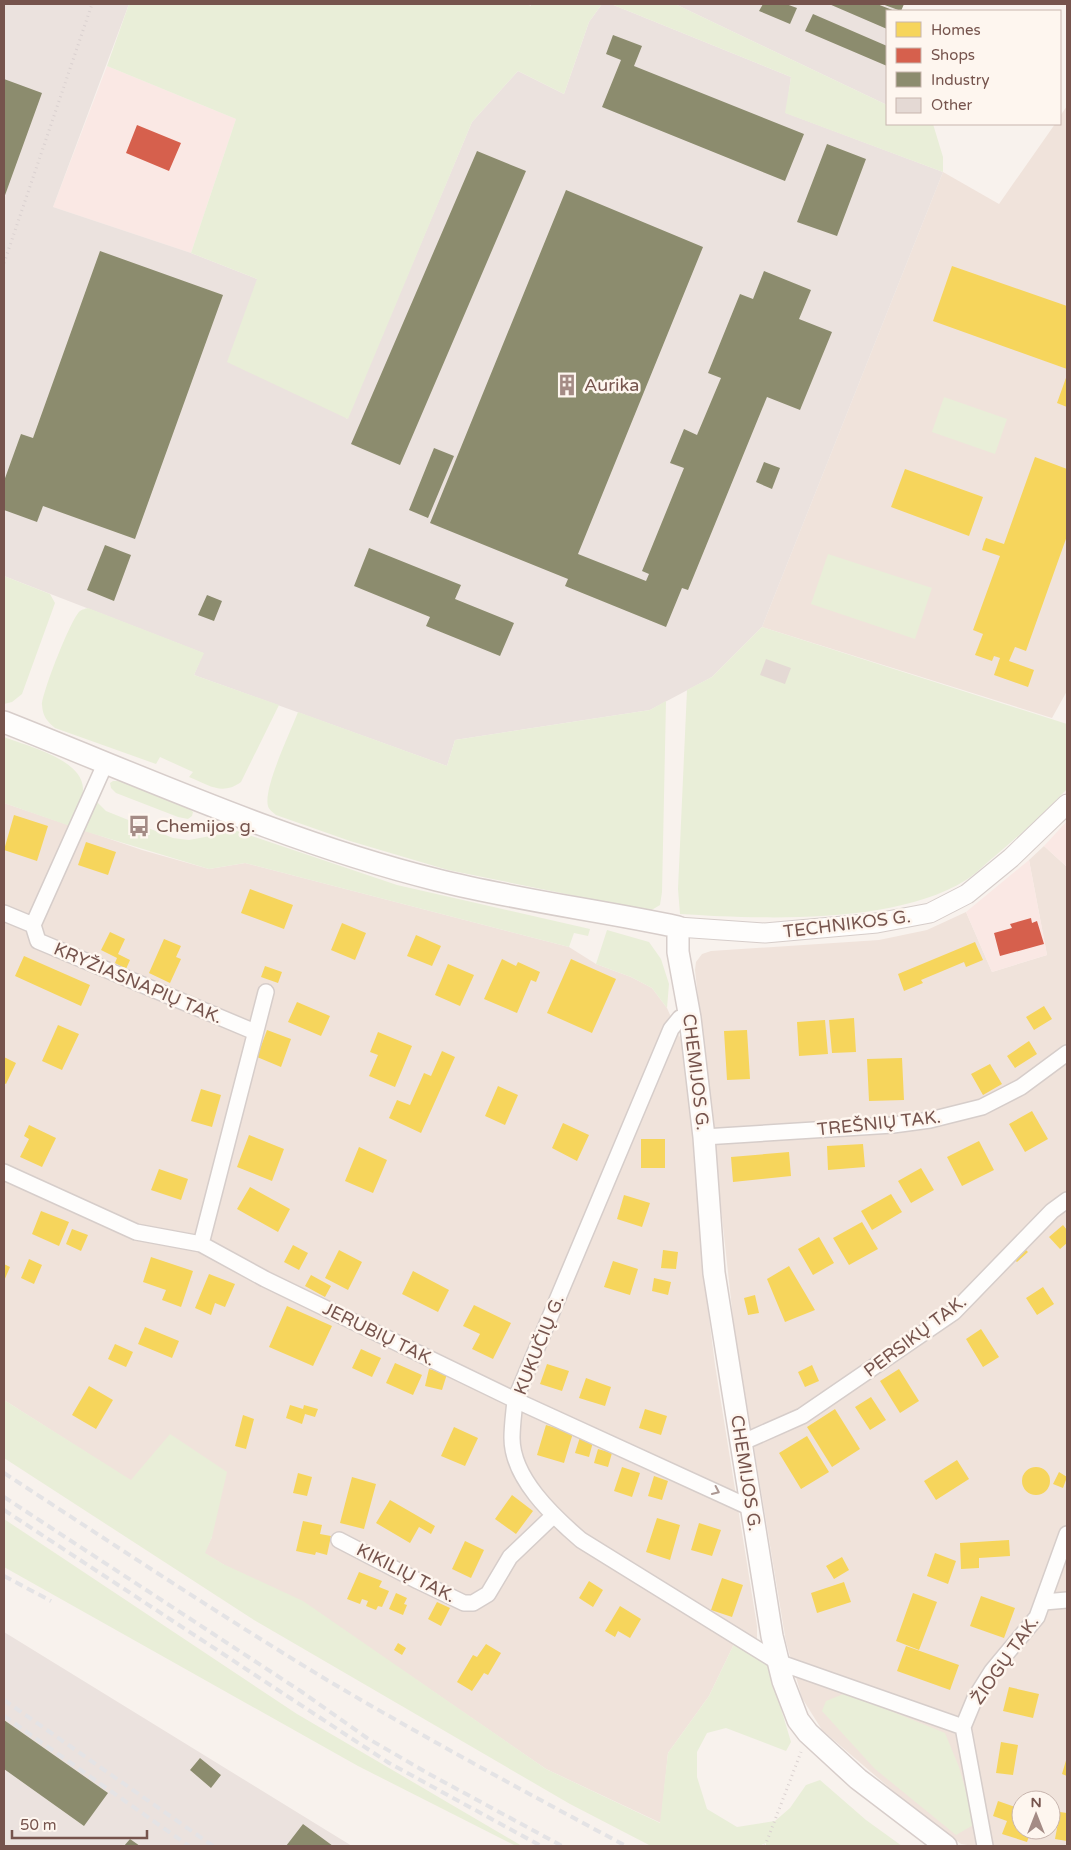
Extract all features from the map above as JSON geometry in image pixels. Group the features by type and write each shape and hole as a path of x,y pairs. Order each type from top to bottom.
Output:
{"main road":[{"path":"4,722 275,829 436,880 573,909 678,927"},
{"name":"CHEMIJOS G.","path":"678,927 678,952 690,1018 704,1137 714,1273 772,1636 778,1662 798,1720 808,1732 858,1779 946,1846"}],"street":[{"path":"4,913 33,925 106,762"},
{"name":"TECHNIKOS G.","path":"678,927 764,933 877,923 930,913 967,894 1011,858 1067,804"},
{"name":"KRYŽIASNAPIŲ TAK.","path":"33,925 38,941 255,1032"},
{"path":"201,1244 266,992"},
{"name":"KUKUČIŲ G.","path":"690,1018 680,1018 671,1030 516,1400 512,1439 518,1469 553,1516 581,1540 778,1662 962,1727"},
{"name":"TREŠNIŲ TAK.","path":"704,1137 893,1125 930,1120 982,1107 1020,1087 1067,1053"},
{"name":"JERUBIŲ TAK.","path":"4,1172 136,1232 201,1244 274,1283 516,1400 752,1508"},
{"name":"PERSIKŲ TAK.","path":"741,1443 802,1416 954,1312 1052,1211 1067,1200"},
{"name":"KIKILIŲ TAK.","path":"339,1540 464,1603 473,1603 488,1594 510,1557 553,1516"},
{"name":"ŽIOGŲ TAK.","path":"962,1727 975,1698 992,1671 1037,1617 1067,1534"},
{"path":"1044,1602 1067,1600"},
{"path":"962,1727 985,1846"}],"path":[{"path":"4,263 92,4"},
{"path":"765,1846 808,1732"}],"shaded area":[{"path":"4,4 129,4 53,207 191,253 257,279 347,419 472,122 518,71 564,94 589,22 602,4 611,4 791,77 786,113 943,172 762,627 712,677 650,710 455,740 447,766 194,675 203,653 4,576"},
{"path":"675,4 904,4 901,10 886,10 886,105"},
{"path":"107,66 236,119 191,253 53,207"},
{"path":"1067,106 1067,691 1052,718 762,627 943,172 999,204 1054,125 1061,125 1061,115"},
{"path":"4,803 142,850 209,869 245,863 569,947 596,964 631,977 652,988 667,1008 682,1042 687,1070 704,1277 715,1365 757,1626 757,1638 753,1641 740,1638 734,1644 709,1696 668,1753 661,1823 546,1769 402,1670 204,1553 212,1537 131,1481 4,1400"},
{"path":"1067,821 1067,867 1044,846"},
{"path":"1044,846 1067,867 1067,1846 974,1846 961,1844 899,1796 822,1730 802,1698 786,1642 734,1327 695,970 696,962 702,954 711,951 879,940 927,930 966,912 992,972 1047,955 1029,860"},
{"path":"1029,860 1047,955 992,972 966,912"},
{"path":"4,1632 321,1827 352,1846 4,1846"}],"green space":[{"path":"129,4 526,4 531,6 531,4 602,4 589,22 564,94 518,71 472,122 348,419 227,362 257,279 191,253 236,119 107,66"},
{"path":"611,4 675,4 886,105 886,125 933,125 943,157 943,172 785,113 791,77"},
{"path":"944,397 1007,419 995,454 932,432"},
{"path":"828,554 932,588 915,639 811,604"},
{"path":"4,576 50,594 55,603 22,694 12,702 4,704"},
{"path":"88,608 204,653 194,675 279,705 241,782 228,788 215,788 189,777 193,772 160,757 156,764 55,728 48,721 44,716 42,705 52,672 70,627 80,611"},
{"path":"762,627 1067,724 1067,789 1032,824 973,875 936,895 902,905 865,912 827,916 749,917 680,914 678,889 687,690 712,677"},
{"path":"666,701 662,892 660,905 650,911 448,870 350,841 276,815 268,806 273,773 298,712 447,766 455,740 650,710"},
{"path":"4,737 52,755 74,770 81,779 83,795 70,826 4,803"},
{"path":"121,781 189,808 193,812 192,816 188,819 178,817 116,793 111,788 110,783"},
{"path":"97,802 106,811 173,838 189,840 237,831 397,885 590,929 588,936 574,933 569,947 245,863 209,869 84,831"},
{"path":"607,930 649,942 661,959 669,984 667,1008 652,988 631,977 596,964"},
{"path":"4,1400 131,1480 170,1434 227,1472 212,1537 205,1553 223,1564 303,1601 546,1769 660,1823 668,1753 709,1696 734,1644 760,1656 767,1662 791,1742 786,1751 726,1728 707,1733 697,1752 697,1777 707,1809 737,1827 775,1821 790,1808 806,1785 820,1780 866,1820 902,1846 766,1846 766,1843 759,1846 651,1846 570,1804 254,1620 4,1458"},
{"path":"4,1519 297,1714 522,1846 516,1846 358,1766 4,1567"},
{"path":"846,1693 945,1733 959,1767 975,1824 956,1835 875,1769 822,1711 826,1701"}],"building: Homes":[{"path":"952,266 1067,306 1067,369 933,321"},
{"path":"1067,375 1067,407 1057,403"},
{"path":"1035,457 1067,469 1067,536 1026,651 1015,647 1009,661 1034,670 1028,687 994,675 1000,658 994,656 992,661 975,655 983,634 973,630 1000,556 982,550 984,543 986,538 1004,544"},
{"path":"905,469 983,497 969,536 891,507"},
{"path":"14,815 48,826 37,861 4,850"},
{"path":"86,842 116,852 108,875 78,865"},
{"path":"250,889 293,905 284,929 241,913"},
{"path":"342,923 366,933 355,960 331,950"},
{"path":"110,932 125,939 118,954 130,960 126,969 115,963 117,958 101,950"},
{"path":"416,935 441,946 432,966 407,956"},
{"path":"164,939 181,946 176,957 181,959 170,983 149,973"},
{"path":"975,942 983,960 966,967 964,962 921,980 923,983 904,991 898,974"},
{"path":"24,956 90,985 81,1006 15,976"},
{"path":"502,959 516,966 518,962 540,972 536,982 531,980 517,1013 484,999"},
{"path":"571,959 616,979 592,1033 547,1013"},
{"path":"448,964 474,975 460,1006 435,995"},
{"path":"265,966 282,972 278,983 261,977"},
{"path":"297,1002 330,1016 321,1036 288,1022"},
{"path":"1044,1006 1052,1019 1034,1030 1026,1017"},
{"path":"854,1018 856,1052 832,1053 829,1020"},
{"path":"825,1020 828,1054 799,1056 797,1022"},
{"path":"58,1025 79,1034 62,1070 42,1061"},
{"path":"267,1030 291,1039 281,1067 257,1057"},
{"path":"747,1030 750,1079 727,1080 724,1031"},
{"path":"378,1032 412,1046 395,1087 369,1076 378,1055 370,1052"},
{"path":"1029,1041 1037,1054 1015,1068 1007,1056"},
{"path":"442,1051 455,1057 421,1133 389,1118 397,1100 410,1105 424,1073 431,1076"},
{"path":"4,1057 16,1063 6,1084 4,1083"},
{"path":"902,1058 904,1100 869,1101 867,1059"},
{"path":"990,1064 1002,1084 983,1095 971,1074"},
{"path":"498,1086 518,1095 505,1125 485,1116"},
{"path":"201,1089 221,1095 212,1127 191,1121"},
{"path":"1032,1111 1048,1139 1025,1152 1009,1124"},
{"path":"563,1123 589,1135 577,1161 552,1148"},
{"path":"29,1125 56,1138 42,1167 20,1157 29,1139 24,1136"},
{"path":"249,1135 284,1149 272,1181 237,1167"},
{"path":"641,1139 665,1139 665,1168 641,1168"},
{"path":"979,1141 994,1170 962,1186 947,1157"},
{"path":"863,1144 865,1167 828,1170 827,1146"},
{"path":"359,1147 387,1160 373,1193 345,1181"},
{"path":"789,1152 791,1176 733,1182 731,1157"},
{"path":"921,1168 934,1190 911,1203 898,1181"},
{"path":"159,1169 188,1179 181,1200 151,1190"},
{"path":"250,1187 290,1209 278,1232 237,1209"},
{"path":"891,1194 902,1212 872,1230 861,1211"},
{"path":"624,1195 650,1203 642,1227 617,1219"},
{"path":"41,1211 69,1222 59,1246 32,1234"},
{"path":"862,1222 878,1249 849,1265 833,1238"},
{"path":"1063,1225 1067,1230 1067,1243 1060,1249 1049,1237"},
{"path":"72,1229 88,1235 81,1251 66,1244"},
{"path":"819,1237 834,1263 813,1275 798,1249"},
{"path":"293,1245 308,1253 299,1270 284,1262"},
{"path":"1023,1247 1028,1252 1017,1262 1012,1258"},
{"path":"339,1250 362,1262 348,1290 325,1278"},
{"path":"663,1250 678,1252 676,1269 661,1268"},
{"path":"151,1257 193,1271 181,1307 162,1300 166,1290 143,1282"},
{"path":"29,1259 42,1265 34,1284 21,1278"},
{"path":"613,1261 638,1269 630,1295 604,1287"},
{"path":"4,1264 10,1267 4,1281"},
{"path":"789,1266 815,1310 785,1322 767,1279"},
{"path":"413,1271 449,1290 438,1312 402,1294"},
{"path":"209,1274 235,1284 225,1307 215,1303 211,1315 195,1308"},
{"path":"311,1275 331,1286 325,1297 305,1286"},
{"path":"654,1278 671,1282 668,1295 652,1291"},
{"path":"1043,1287 1054,1304 1037,1315 1026,1298"},
{"path":"755,1295 759,1313 748,1315 744,1298"},
{"path":"474,1305 511,1323 493,1359 472,1349 480,1334 463,1326"},
{"path":"287,1306 332,1326 313,1366 269,1347"},
{"path":"145,1327 179,1341 172,1358 138,1344"},
{"path":"981,1329 999,1357 983,1367 966,1339"},
{"path":"115,1344 133,1352 126,1367 108,1359"},
{"path":"361,1349 381,1358 372,1377 352,1368"},
{"path":"395,1363 422,1375 413,1395 386,1383"},
{"path":"547,1364 569,1371 562,1391 540,1384"},
{"path":"812,1365 819,1381 805,1387 798,1372"},
{"path":"429,1369 447,1374 442,1390 425,1386"},
{"path":"899,1369 919,1401 900,1413 880,1381"},
{"path":"586,1378 611,1387 605,1406 579,1398"},
{"path":"89,1386 113,1400 96,1429 72,1415"},
{"path":"871,1397 886,1420 870,1430 855,1407"},
{"path":"290,1405 303,1409 304,1405 318,1409 315,1417 305,1414 302,1424 286,1418"},
{"path":"645,1409 667,1416 661,1435 639,1428"},
{"path":"835,1409 860,1449 832,1467 807,1427"},
{"path":"243,1415 254,1419 246,1449 235,1446"},
{"path":"546,1425 573,1433 564,1463 537,1455"},
{"path":"454,1427 478,1438 465,1466 441,1456"},
{"path":"807,1436 829,1472 801,1489 779,1453"},
{"path":"580,1437 593,1442 589,1457 575,1453"},
{"path":"598,1449 612,1453 608,1467 594,1463"},
{"path":"957,1460 969,1479 936,1500 924,1481"},
{"path":"622,1467 640,1473 632,1497 614,1491"},
{"path":"1036,1467 1046,1471 1050,1481 1046,1491 1036,1495 1026,1491 1022,1481 1026,1471"},
{"path":"1059,1472 1067,1477 1063,1488 1053,1484"},
{"path":"298,1473 312,1477 307,1496 293,1493"},
{"path":"654,1476 668,1481 662,1500 648,1496"},
{"path":"352,1477 376,1484 364,1529 340,1523"},
{"path":"512,1495 533,1511 516,1534 495,1519"},
{"path":"390,1500 435,1526 431,1534 419,1527 410,1543 376,1523"},
{"path":"657,1518 680,1525 670,1560 646,1552"},
{"path":"303,1521 322,1525 320,1534 331,1536 327,1555 316,1552 315,1555 296,1551"},
{"path":"699,1523 721,1530 712,1556 691,1550"},
{"path":"1009,1540 1010,1556 979,1558 979,1568 961,1569 960,1543"},
{"path":"465,1541 484,1550 471,1578 452,1569"},
{"path":"935,1553 956,1561 948,1584 927,1576"},
{"path":"842,1557 849,1570 834,1579 826,1566"},
{"path":"359,1572 382,1581 379,1587 389,1591 382,1607 378,1606 376,1610 366,1606 368,1601 362,1599 360,1604 347,1599"},
{"path":"722,1578 743,1585 732,1617 711,1610"},
{"path":"589,1581 603,1590 593,1607 579,1598"},
{"path":"844,1582 851,1602 817,1613 811,1593"},
{"path":"396,1593 407,1598 404,1604 407,1605 403,1615 389,1609"},
{"path":"913,1593 937,1602 919,1650 896,1641"},
{"path":"981,1596 1015,1608 1004,1638 970,1626"},
{"path":"437,1602 450,1608 441,1626 428,1619"},
{"path":"620,1606 641,1619 630,1638 618,1631 615,1637 605,1631"},
{"path":"398,1643 406,1648 402,1655 394,1650"},
{"path":"486,1644 501,1653 488,1675 484,1673 472,1691 457,1682 473,1655 477,1657"},
{"path":"906,1646 959,1665 950,1690 897,1671"},
{"path":"1009,1687 1039,1694 1033,1718 1003,1711"},
{"path":"1001,1742 1018,1745 1013,1775 996,1773"},
{"path":"1067,1757 1067,1776 1062,1774"},
{"path":"998,1801 1011,1806 1011,1837 1002,1834 1007,1821 993,1816"},
{"path":"1061,1812 1067,1813 1067,1841 1061,1840"}],"building: Shops":[{"path":"137,125 181,143 169,171 126,153"},
{"path":"1031,918 1032,923 1037,921 1044,944 1000,956 994,933 1012,928 1010,924"}],"building: Industry":[{"path":"763,4 786,4 797,8 790,24 759,11"},
{"path":"829,4 877,4 892,10 886,10 886,29"},
{"path":"882,4 904,4 901,10"},
{"path":"813,14 886,46 886,66 805,31"},
{"path":"613,35 642,46 634,66 804,134 785,181 602,107 621,60 606,54"},
{"path":"4,79 42,93 4,198"},
{"path":"827,144 866,159 837,236 797,222"},
{"path":"477,151 526,171 400,465 351,444"},
{"name":"Aurika","path":"566,190 703,247 578,554 646,581 649,574 642,571 684,468 670,463 684,429 697,435 721,378 708,373 740,294 753,299 764,271 811,290 799,319 832,332 800,410 767,397 688,590 682,588 666,627 565,586 568,579 430,523"},
{"path":"100,251 223,295 135,539 43,506 37,522 4,510 4,481 21,434 33,438"},
{"path":"434,448 454,456 428,518 409,510"},
{"path":"764,462 780,468 772,489 756,482"},
{"path":"105,545 131,555 114,601 87,590"},
{"path":"369,548 461,585 455,599 514,623 500,656 426,626 430,617 354,586"},
{"path":"207,595 222,601 214,621 198,615"},
{"path":"4,1720 108,1793 84,1826 4,1769"},
{"path":"200,1758 221,1775 211,1788 190,1770"},
{"path":"303,1824 333,1846 286,1846"},
{"path":"130,1839 140,1846 124,1846"}],"building: Other":[{"path":"766,659 791,668 785,684 760,675"}],"railway":[{"path":"4,1473 208,1606 332,1683 478,1766 626,1846"},
{"path":"4,1497 302,1692 367,1738 562,1846"},
{"path":"4,1510 389,1763 541,1846"},
{"path":"4,1576 51,1601"},
{"path":"4,1700 213,1846"},
{"path":"4,1716 189,1846"}],"place":[{"name":"Aurika","path":"567,385"},
{"name":"Chemijos g.","path":"139,826"}]}
